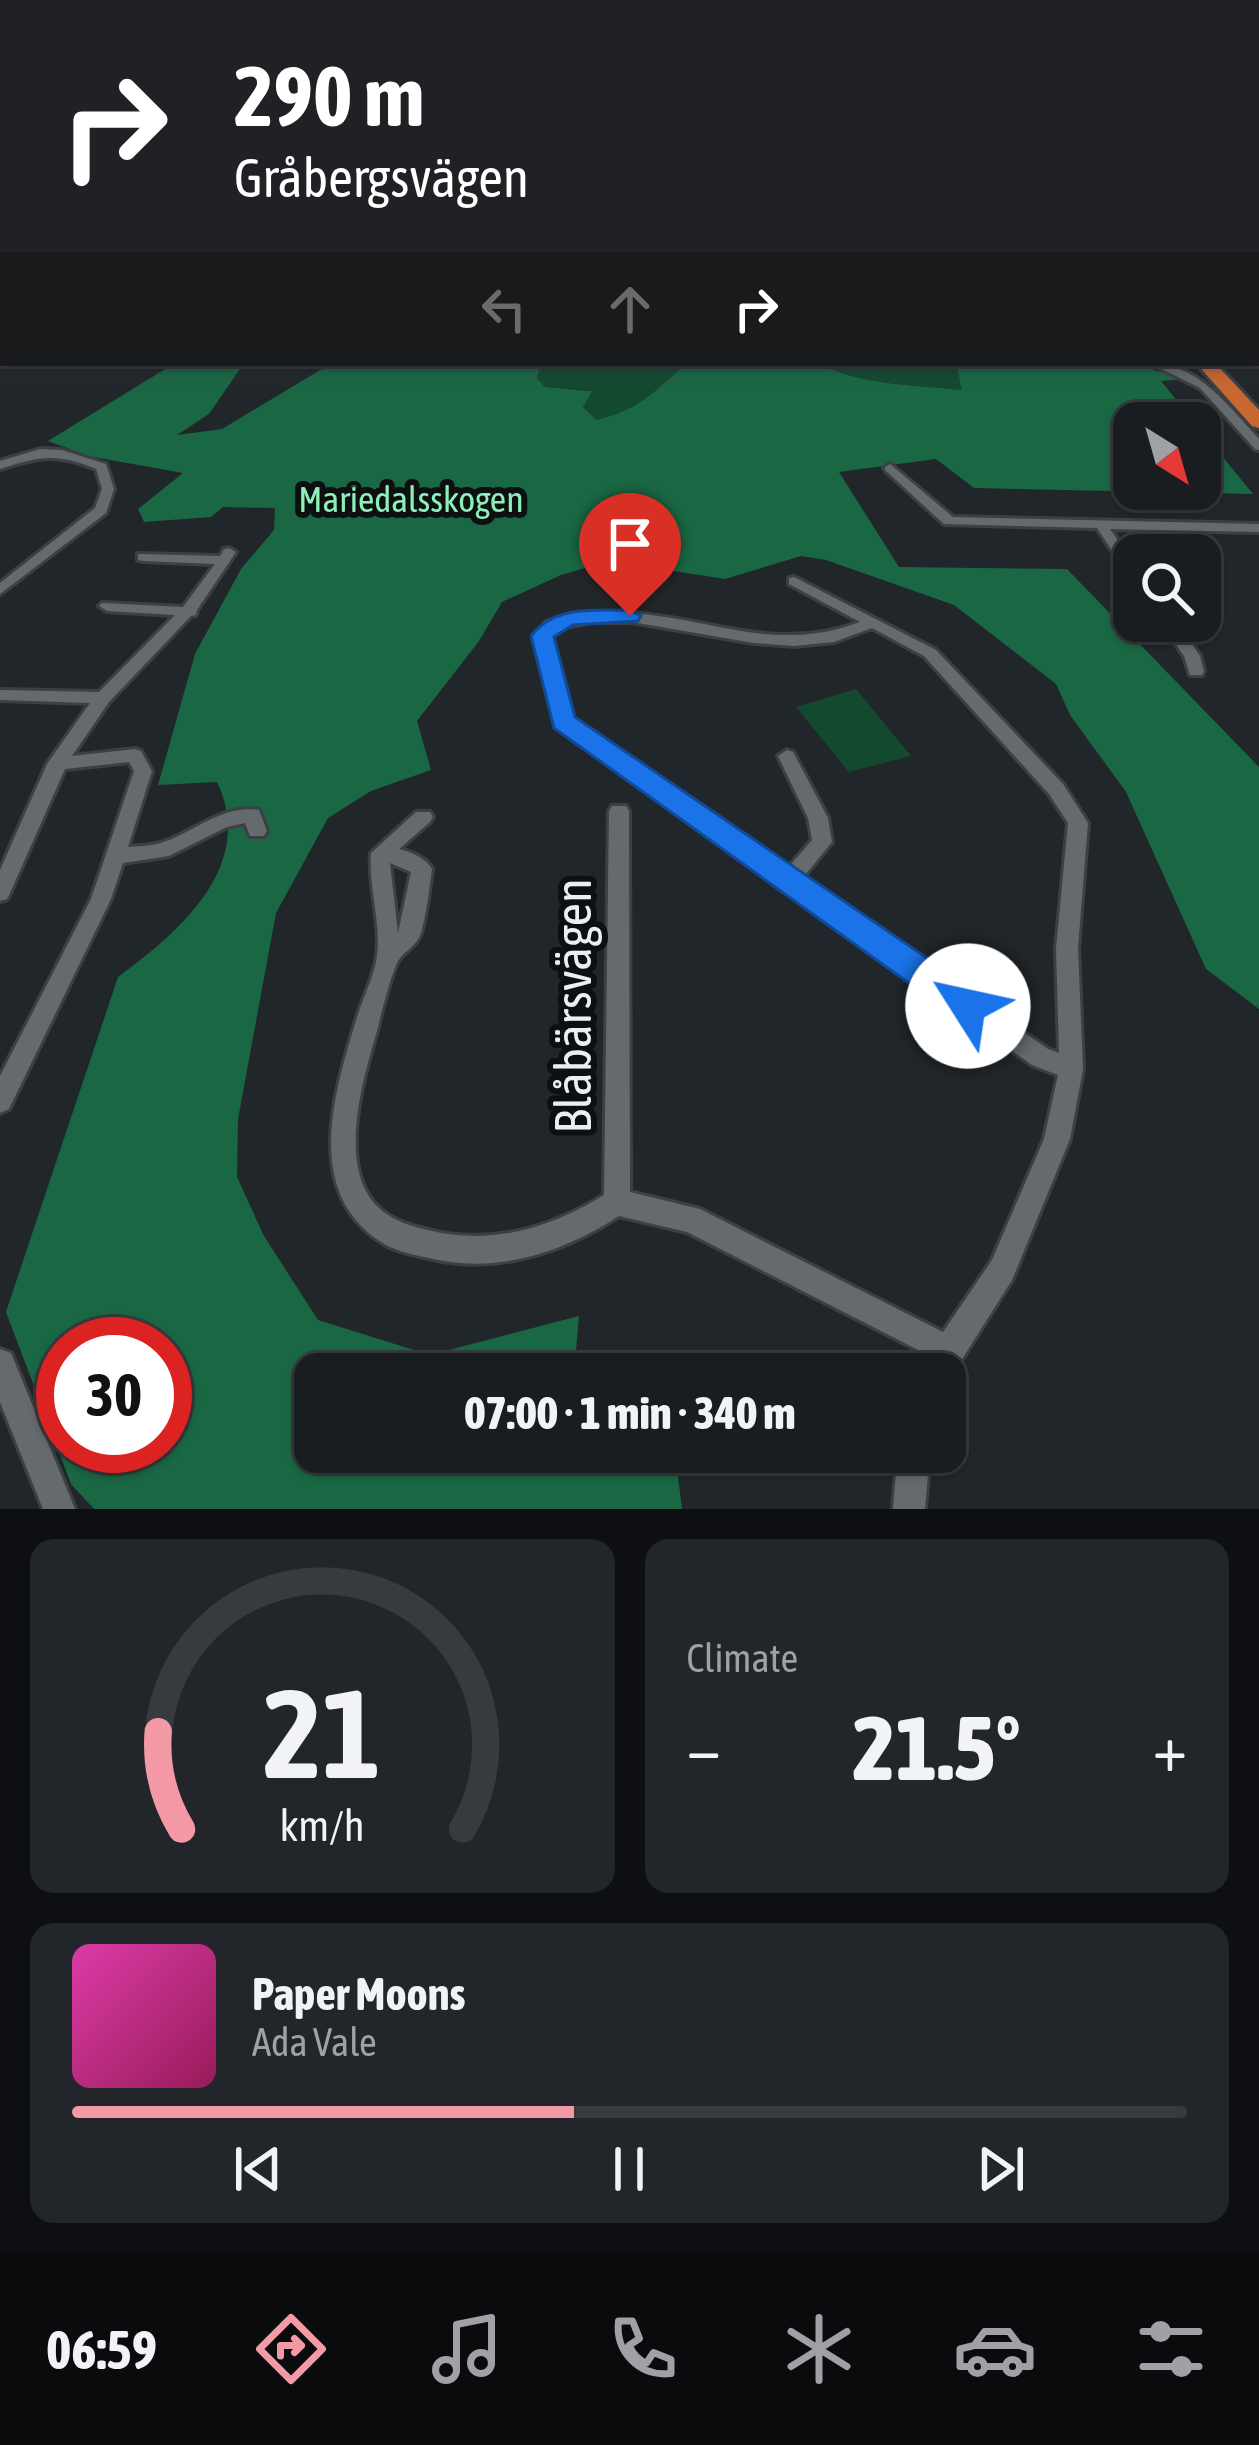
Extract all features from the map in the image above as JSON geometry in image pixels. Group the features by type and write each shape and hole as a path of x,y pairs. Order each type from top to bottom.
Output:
{"highway":[{"path":"1208,366 1259,422"},
{"path":"1226,366 1259,401"}],"street":[{"path":"1161,366 1204,386 1259,446"},
{"path":"0,465 46,450 102,467 108,489 101,510 0,590"},
{"path":"890,469 949,521"},
{"path":"920,521 1259,528"},
{"path":"1101,525 1113,542"},
{"path":"0,893 56,764 103,698 191,612 227,556 143,557"},
{"path":"794,581 930,653 1056,789 1078,824 1067,948 1071,1069 1058,1139 1002,1270 948,1353"},
{"path":"106,606 191,612"},
{"path":"874,622 854,633 810,643 766,642 605,614 551,625 542,636 563,722 1040,1057 1071,1069"},
{"path":"1182,642 1196,671"},
{"path":"0,695 103,698"},
{"path":"0,1100 101,899 143,771 135,755 56,764"},
{"path":"787,756 818,818 822,842 789,880"},
{"name":"Blåbärsvägen","path":"616,1202 620,811"},
{"path":"423,817 381,853 378,872 388,956 354,1067 345,1123 344,1181 373,1226 413,1244 475,1252 533,1245 583,1225 616,1202 690,1220 926,1353"},
{"path":"116,856 162,851 222,821 255,823"},
{"path":"381,853 405,858 422,869 410,935 388,956"},
{"path":"0,1364 57,1508"},
{"path":"909,1509 912,1473"}],"green space":[{"name":"Mariedalsskogen","path":"170,366 242,366 209,414 177,435 222,429 327,366 539,366 537,379 545,387 592,391 583,407 596,420 635,405 684,366 826,366 868,380 962,390 957,366 1150,366 1186,379 1161,381 1178,402 1113,402 1113,491 974,488 936,459 839,472 899,567 1067,569 1113,616 1113,642 1138,642 1259,767 1259,1009 1206,969 1126,792 1070,715 1056,684 954,605 826,560 801,556 725,579 609,561 561,575 502,602 479,641 417,721 431,770 371,791 328,818 276,913 238,1119 237,1177 264,1236 318,1320 424,1353 294,1353 294,1473 678,1473 682,1509 94,1509 67,1473 192,1473 192,1317 36,1317 36,1391 6,1312 118,977 187,918 219,869 227,842 227,813 217,782 158,785 195,654 241,569 274,530 275,508 223,507 211,517 144,522 138,509 183,473 88,456 48,441"},
{"path":"539,366 684,366 635,405 596,421 583,407 591,390 545,387 536,379"},
{"path":"826,366 957,366 963,390 868,380"},
{"name":"Mariedalsskogen","path":"1221,455 1253,494 1221,493"},
{"path":"856,689 911,756 849,772 796,707"},
{"name":"Mariedalsskogen","path":"579,1316 576,1353 438,1353"}],"route":[{"path":"630,616 570,619 551,625 542,636 563,722 968,1006"}]}
